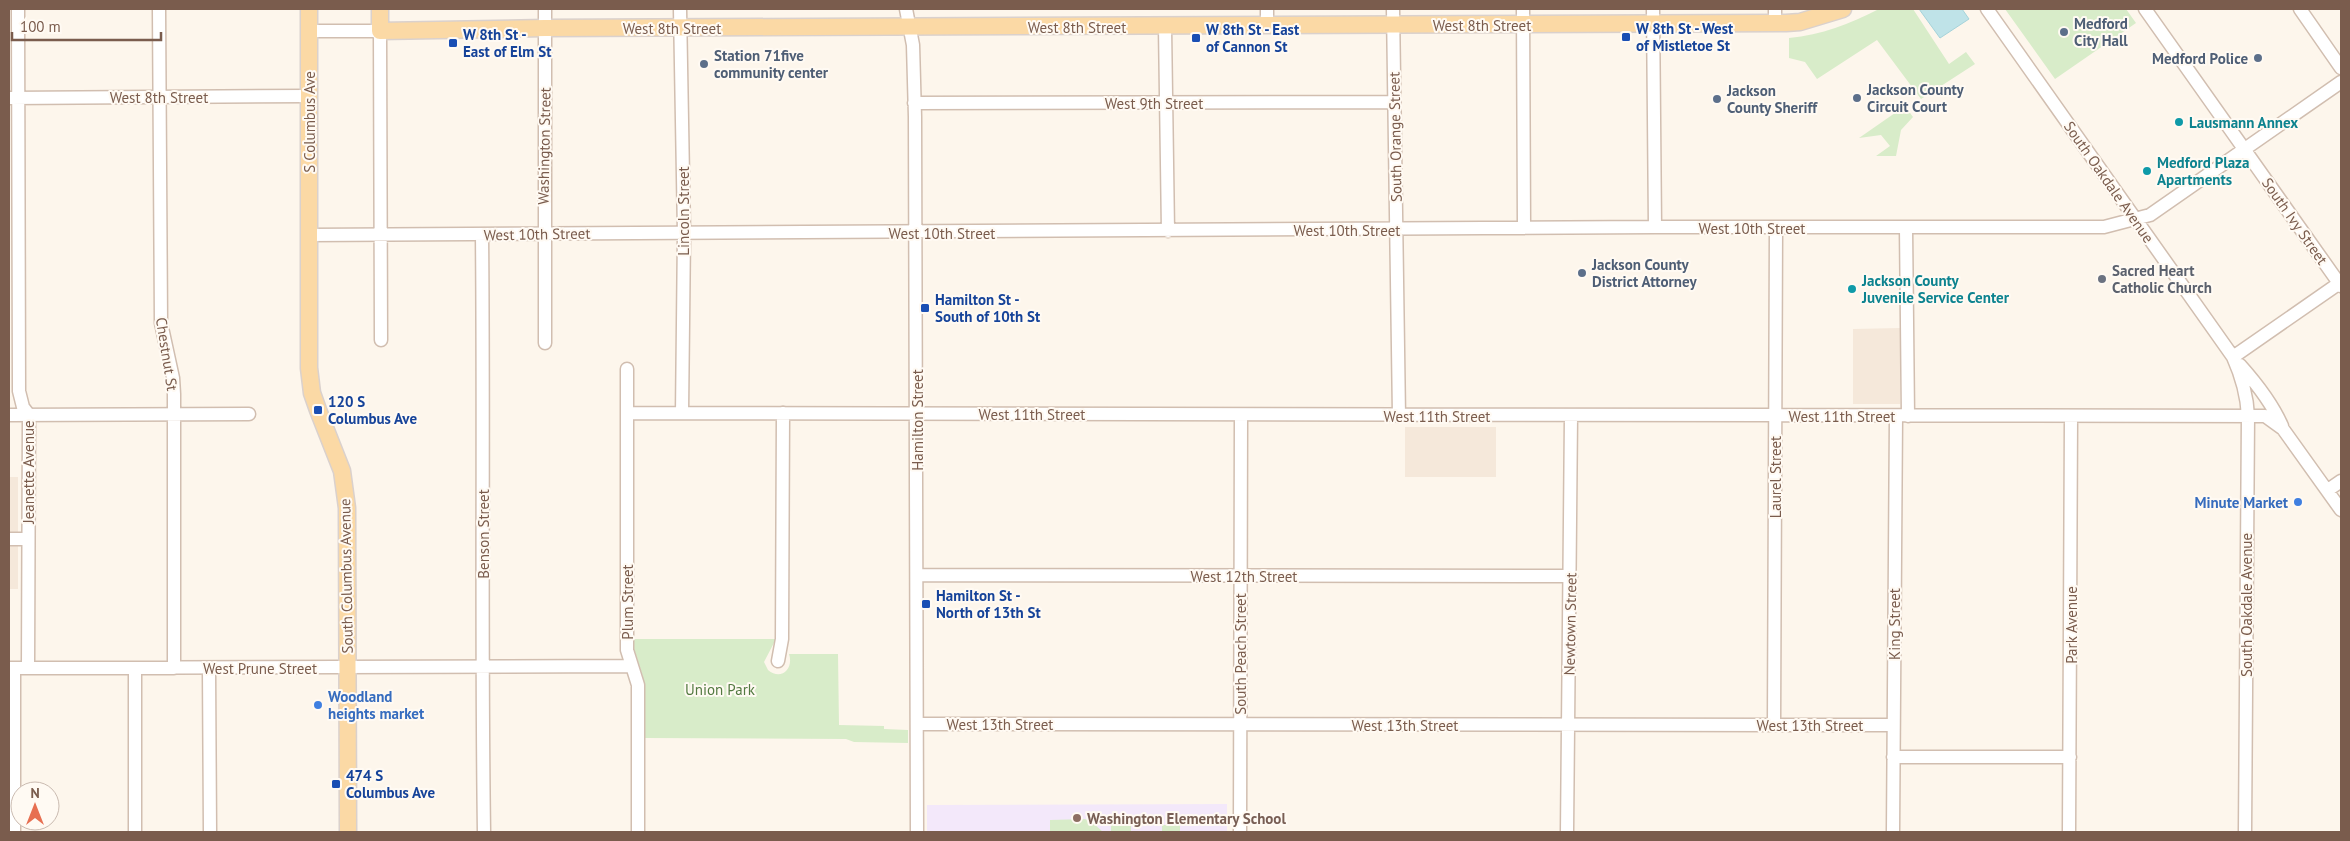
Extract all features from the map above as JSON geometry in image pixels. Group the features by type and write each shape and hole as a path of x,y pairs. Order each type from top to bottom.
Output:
{"main road":[{"name":"S Columbus Ave","path":"309,9 309,235"},
{"path":"380,9 380,31"},
{"name":"West 8th Street","path":"380,31 545,28 1393,26 1523,17 1653,16 1775,16 1800,22 1843,9"},
{"name":"South Columbus Avenue","path":"309,235 309,368 311,384 318,410 342,472 347,508 348,832"}],"street":[{"name":"Jeanette Avenue","path":"18,9 14,98 19,391 23,407 29,415 28,668"},
{"name":"Chestnut St","path":"159,9 161,324 173,378 174,414 174,668"},
{"name":"Washington Street","path":"545,9 543,234 545,343"},
{"name":"Lincoln Street","path":"680,9 684,234 682,413"},
{"name":"Hamilton Street","path":"906,9 913,45 914,103 918,575 917,832"},
{"path":"1267,26 1268,9"},
{"name":"South Orange Street","path":"1393,9 1399,416"},
{"name":"South Oakdale Avenue","path":"1987,9 2233,357 2245,388 2248,416 2245,832"},
{"name":"South Ivy Street","path":"2145,9 2341,284"},
{"path":"2300,9 2341,68"},
{"path":"1653,16 1655,228"},
{"path":"1523,17 1524,228"},
{"path":"1165,27 1168,231"},
{"name":"West 8th Street","path":"309,31 380,31"},
{"path":"380,31 381,340"},
{"name":"West 10th Street","path":"309,235 1524,228 2104,227 2150,215 2341,82"},
{"name":"West 8th Street","path":"14,98 309,96"},
{"name":"West 9th Street","path":"914,103 1393,102"},
{"name":"Laurel Street","path":"1774,725 1776,228"},
{"name":"King Street","path":"1893,832 1893,725 1906,228"},
{"name":"Benson Street","path":"482,235 484,376 482,668 484,832"},
{"path":"2341,284 2233,357 2257,384 2275,410 2283,429 2341,510"},
{"name":"Plum Street","path":"627,369 627,650 638,685 638,832"},
{"name":"West 11th Street","path":"627,413 1241,416 2265,416 2283,429"},
{"path":"778,661 782,639 784,413"},
{"path":"9,415 249,414"},
{"name":"South Peach Street","path":"1240,832 1241,416"},
{"name":"Newtown Street","path":"1567,832 1572,416"},
{"name":"Park Avenue","path":"2069,832 2071,417"},
{"path":"2328,490 2341,481"},
{"path":"9,539 28,539"},
{"name":"West 12th Street","path":"918,575 1571,576"},
{"name":"West Prune Street","path":"11,668 209,669 632,666"},
{"path":"11,668 14,832"},
{"path":"135,669 135,832"},
{"path":"209,669 210,832"},
{"name":"West 13th Street","path":"918,724 1893,725"},
{"path":"1893,757 2070,757"}],"shaded area":[{"path":"1900,328 1900,404 1853,404 1853,329"},
{"path":"1405,427 1496,427 1496,477 1405,477"},
{"path":"9,477 18,477 18,589 9,589"},
{"name":"Washington Elementary School","path":"1227,804 1227,832 927,832 927,805"}],"green space":[{"path":"1879,9 1913,9 1949,64 1966,52 1975,64 1921,99 1877,40 1817,79 1805,62 1789,58 1789,38 1801,37 1835,28"},
{"path":"2005,9 2126,9 2136,23 2055,79"},
{"path":"1905,106 1913,117 1901,130 1896,156 1876,156 1890,146 1881,135 1859,138"},
{"name":"Union Park","path":"631,639 776,639 764,662 768,670 777,674 782,674 788,669 790,664 789,654 838,654 839,725 884,726 884,729 908,730 908,743 854,742 846,739 644,738 643,677"},
{"path":"1131,816 1131,832 1111,832 1111,817"},
{"path":"1085,819 1092,822 1103,832 1050,832 1050,820"},
{"path":"1162,825 1180,825 1180,832 1162,832"}],"water":[{"path":"1919,9 1962,9 1969,19 1940,38"}],"place":[{"name":"Medford City Hall","path":"2064,32"},
{"name":"W 8th St - West of Mistletoe St","path":"1626,37"},
{"name":"W 8th St - East of Cannon St","path":"1196,38"},
{"name":"W 8th St - East of Elm St","path":"453,43"},
{"name":"Medford Police","path":"2258,58"},
{"name":"Station 71five community center","path":"704,64"},
{"name":"Jackson County Circuit Court","path":"1857,98"},
{"name":"Jackson County Sheriff","path":"1717,99"},
{"name":"Lausmann Annex","path":"2179,122"},
{"name":"Medford Plaza Apartments","path":"2147,171"},
{"name":"Jackson County District Attorney","path":"1582,273"},
{"name":"Sacred Heart Catholic Church","path":"2102,279"},
{"name":"Jackson County Juvenile Service Center","path":"1852,289"},
{"name":"Hamilton St - South of 10th St","path":"925,308"},
{"name":"120 S Columbus Ave","path":"318,410"},
{"name":"Minute Market","path":"2298,502"},
{"name":"Hamilton St - North of 13th St","path":"926,604"},
{"name":"Woodland heights market","path":"318,705"},
{"name":"474 S Columbus Ave","path":"336,784"},
{"name":"Washington Elementary School","path":"1077,818"}]}
